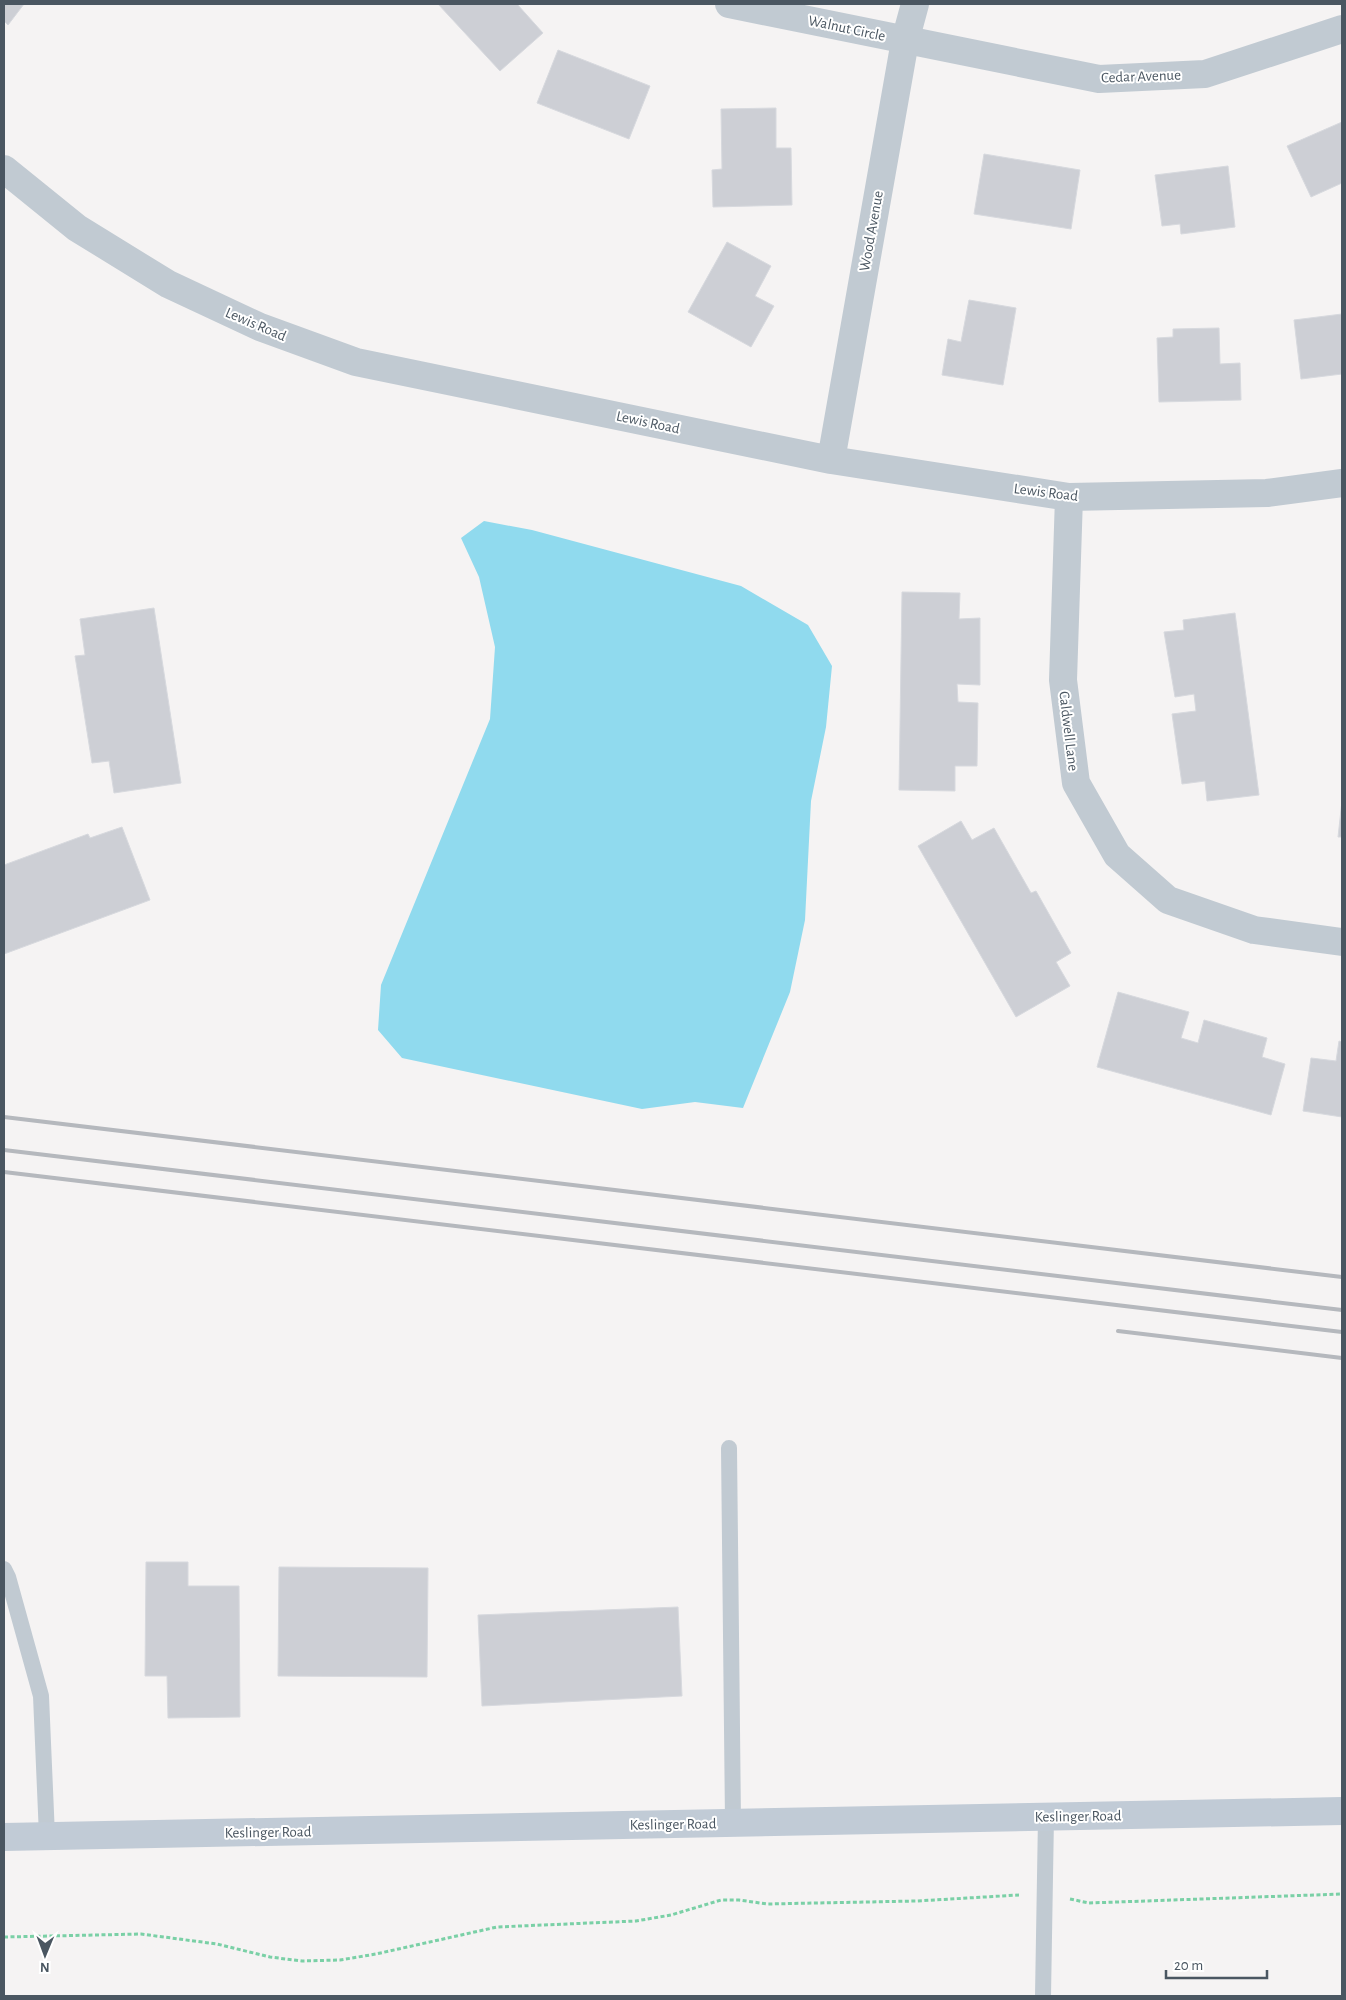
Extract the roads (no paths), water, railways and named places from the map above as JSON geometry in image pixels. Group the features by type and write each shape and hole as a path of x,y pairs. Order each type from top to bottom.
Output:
{"main road":[{"name":"Keslinger Road","path":"4,1837 1342,1811"}],"street":[{"name":"Walnut Circle","path":"729,4 906,41"},
{"name":"Wood Avenue","path":"831,460 906,41 915,4"},
{"name":"Cedar Avenue","path":"906,41 1099,79 1205,74 1342,29"},
{"name":"Lewis Road","path":"4,169 77,228 168,284 260,327 356,362 831,460 1068,498 1267,493 1342,483"},
{"name":"Caldwell Lane","path":"1068,498 1063,680 1076,784 1117,855 1168,900 1254,930 1342,942"}],"lane":[{"path":"729,1448 733,1822"},
{"path":"4,1569 8,1577 41,1696 47,1836"},
{"path":"1043,1996 1046,1816"}],"water":[{"path":"484,521 532,530 741,586 808,625 832,666 826,727 811,801 805,920 790,992 743,1108 695,1102 642,1109 402,1058 378,1030 381,985 490,719 495,647 479,577 461,538"}],"railway":[{"path":"4,1117 1342,1277"},
{"path":"4,1150 1342,1310"},
{"path":"4,1172 1342,1332"},
{"path":"1118,1331 1342,1358"}]}
